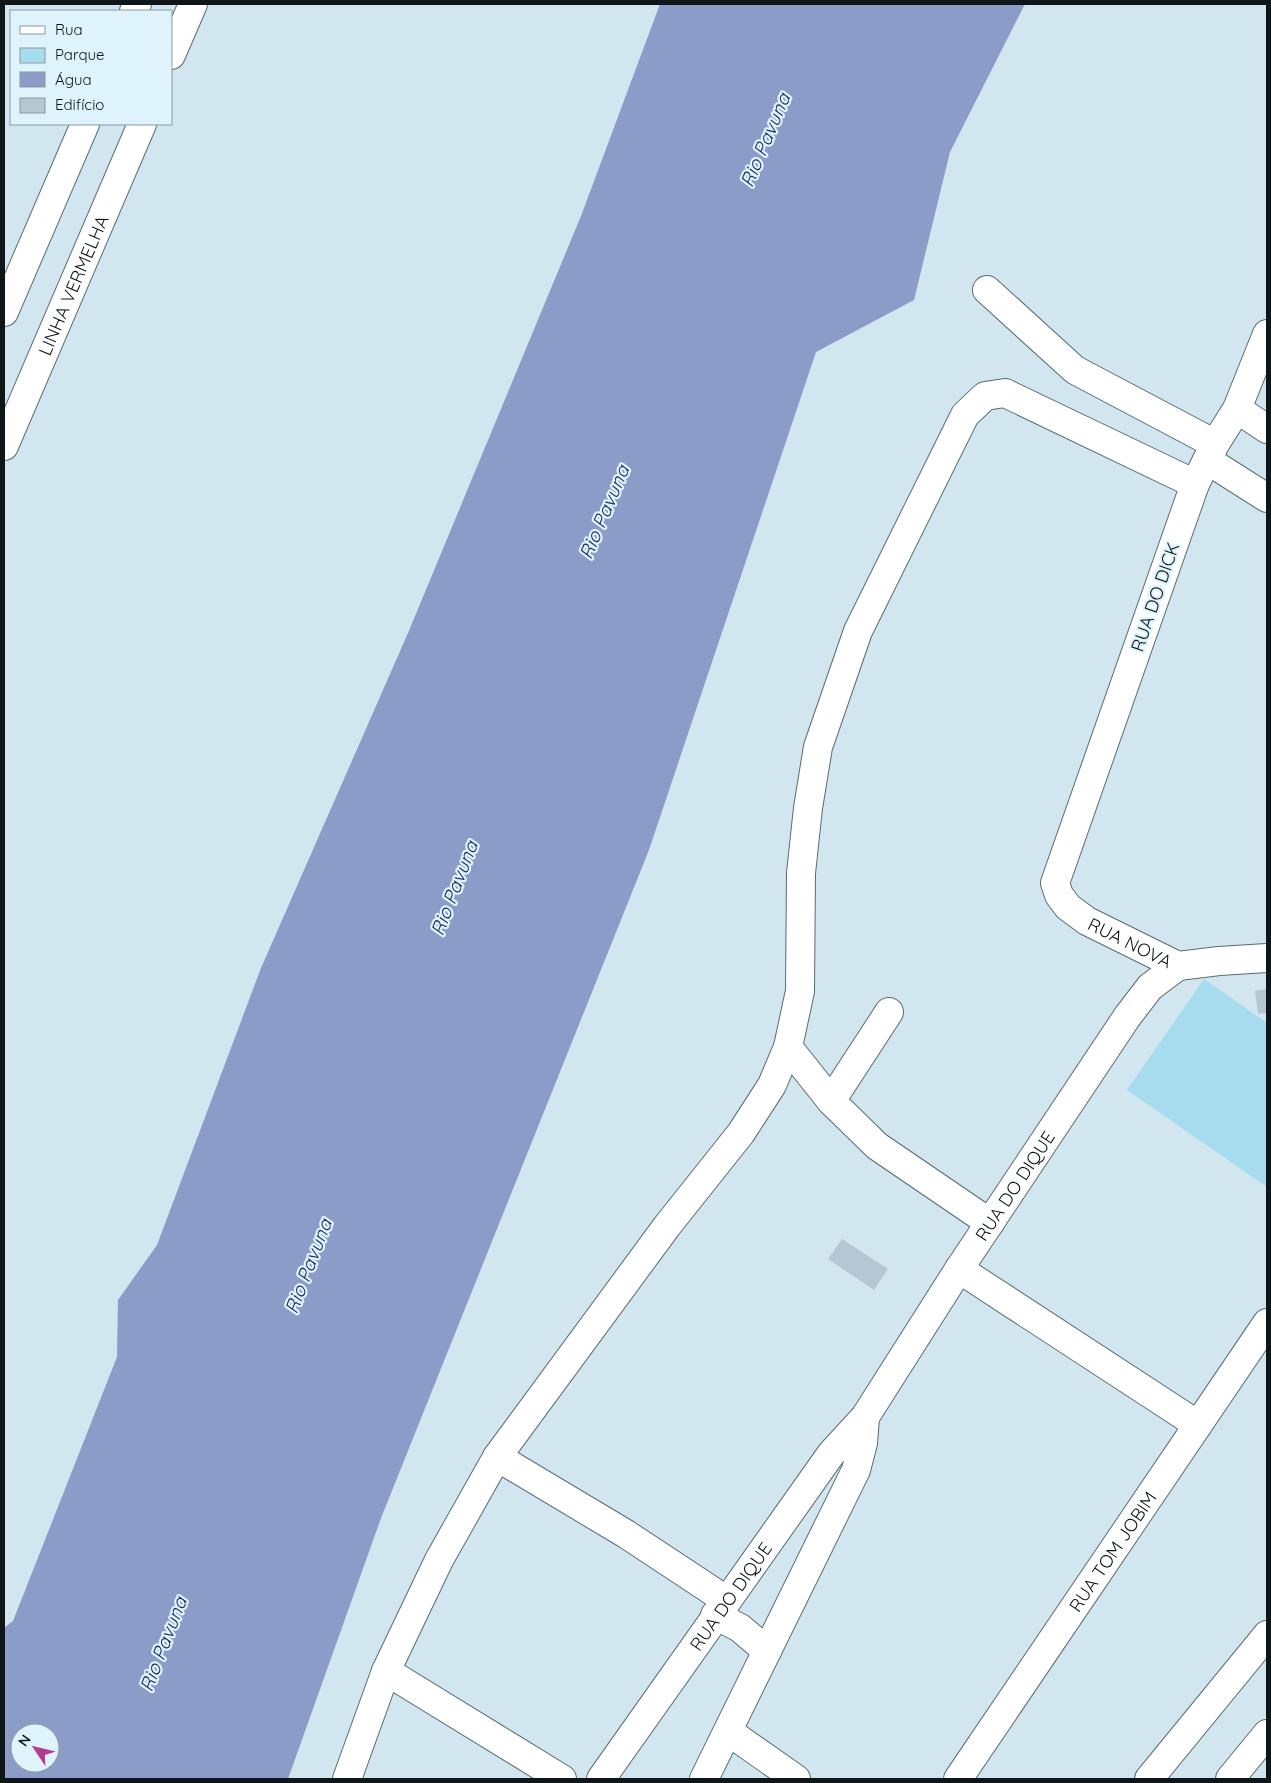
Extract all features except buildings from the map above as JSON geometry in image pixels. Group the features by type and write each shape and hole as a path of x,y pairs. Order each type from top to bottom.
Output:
{"main road":[{"path":"172,53 193,4"},
{"path":"4,312 85,125"},
{"name":"LINHA VERMELHA","path":"4,446 142,125"},
{"path":"987,290 1076,370 1211,452 1267,498"},
{"name":"RUA DO DICK","path":"1060,868 1195,484 1211,452 1237,409 1267,334"},
{"path":"347,1779 386,1671 439,1560 497,1457 667,1226 741,1133 772,1085 788,1047 800,992 801,873 808,808 818,746 858,631 965,415 985,396 1005,393 1195,484"},
{"path":"1237,409 1267,428"},
{"name":"RUA NOVA","path":"1060,868 1055,883 1059,895 1068,907 1086,921 1178,966 1267,958"},
{"name":"RUA DO DIQUE","path":"601,1779 831,1454 866,1417 959,1269 1127,1017 1150,988 1178,966"},
{"path":"831,1101 889,1012"},
{"path":"788,1047 831,1101 877,1146 990,1223"},
{"path":"959,1269 1198,1425"},
{"name":"RUA TOM JOBIM","path":"958,1779 1267,1322"},
{"name":"RUA DO DIQUE","path":"704,1779 856,1470 863,1443 866,1417"},
{"path":"497,1457 626,1534 721,1608 740,1628 767,1651"},
{"path":"1149,1779 1267,1634"},
{"path":"386,1671 562,1779"},
{"path":"728,1732 796,1779"},
{"path":"1230,1779 1267,1734"}],"green space":[{"path":"1204,979 1267,1023 1267,1187 1127,1090"}],"water":[{"name":"Rio Pavuna","path":"660,4 1025,4 950,152 914,300 816,352 649,850 381,1518 288,1779 4,1779 4,1628 13,1621 117,1357 118,1300 157,1245 261,968 408,633 581,216"}]}
